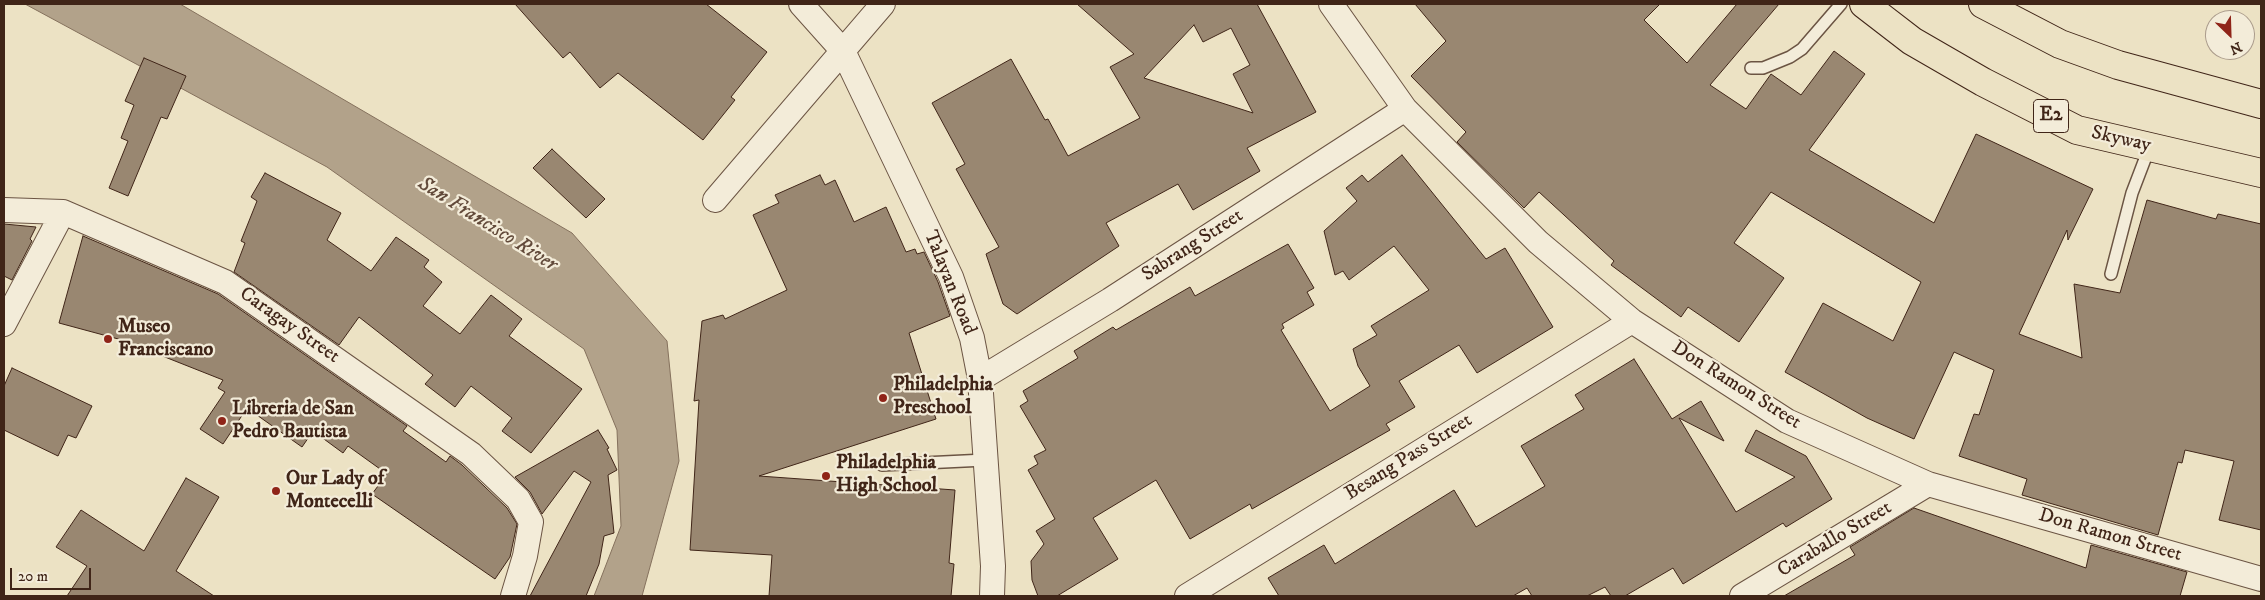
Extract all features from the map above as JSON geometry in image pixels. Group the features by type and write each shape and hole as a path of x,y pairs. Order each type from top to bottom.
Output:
{"highway":[{"name":"Skyway","path":"1864,4 1912,41 1983,82 2077,130 2261,173"},
{"path":"1983,4 2060,44 2110,62 2198,89 2261,104"}],"street":[{"name":"Talayan Road","path":"801,4 843,51 951,276 972,338 980,379 993,566 992,596"},
{"path":"715,200 883,4"},
{"name":"Don Ramon Street","path":"1331,4 1405,109 1538,242 1632,321 1787,421 1928,484 2261,579"},
{"name":"Sabrang Street","path":"980,379 1110,300 1405,109"},
{"name":"Caragay Street","path":"4,210 63,212 225,282 471,454 518,498 531,522 525,556 513,596"},
{"path":"4,324 63,212"},
{"name":"Besang Pass Street","path":"1187,596 1632,321"},
{"name":"Caraballo Street","path":"1742,596 1928,484"}],"lane":[{"path":"1751,68 1763,68 1790,57 1802,49 1841,4"},
{"path":"2111,274 2132,193 2145,159"},
{"path":"882,465 985,460"}],"water":[{"name":"San Francisco River","path":"25,4 180,4 572,233 667,341 679,461 642,596 594,596 621,526 617,430 584,349 327,167"}],"building":[{"path":"515,4 706,4 767,52 731,97 735,100 703,140 618,73 600,88 570,52 563,58"},
{"path":"1077,4 1257,4 1316,112 1247,148 1260,171 1193,210 1178,184 1106,223 1119,246 1017,314 1003,304 986,254 999,247 956,169 965,164 932,103 1011,59 1045,120 1048,119 1068,156 1140,118 1110,67 1134,54","holes":["1194,25 1203,42 1231,28 1250,65 1233,74 1253,113 1144,78"]},
{"path":"1415,4 1660,4 1644,20 1687,63 1737,4 1779,4 1710,85 1746,109 1771,74 1801,95 1834,51 1865,74 1809,150 1934,223 1976,134 2093,189 2068,240 2067,230 2019,334 2082,358 2074,284 2120,293 2147,200 2216,219 2218,214 2261,224 2261,530 2219,520 2234,461 2185,450 2182,463 2178,462 2158,535 2022,495 2027,479 1959,456 1974,414 1979,415 1994,370 1954,352 1914,439 1867,418 1785,372 1823,303 1893,341 1921,282 1771,192 1734,243 1784,278 1739,342 1688,307 1681,317 1611,265 1614,261 1539,192 1524,208 1457,142 1466,132 1411,76 1446,41"},
{"path":"144,58 186,76 167,119 161,117 128,196 109,188 128,141 121,138 134,105 125,101"},
{"path":"552,149 605,199 586,218 533,168"},
{"path":"1402,155 1486,259 1505,248 1553,327 1477,373 1459,345 1399,381 1415,407 1386,424 1390,430 1252,509 1250,504 1190,539 1156,480 1093,518 1118,559 1057,596 1038,596 1032,580 1031,561 1044,544 1036,531 1055,519 1028,470 1038,464 1034,456 1046,450 1020,406 1028,401 1023,391 1078,358 1074,351 1113,327 1116,330 1190,287 1195,296 1288,244 1314,288 1307,292 1314,305 1282,324 1284,328 1281,330 1330,411 1370,386 1358,366 1353,349 1377,335 1371,326 1429,290 1394,246 1349,280 1343,271 1335,275 1324,231 1357,201 1346,188 1362,175 1368,182"},
{"path":"265,173 341,213 327,240 371,271 396,237 429,260 424,267 442,282 423,306 460,334 491,295 522,319 509,336 582,389 531,453 502,431 512,418 471,386 455,407 425,384 433,375 359,317 339,345 234,272 245,243 241,241 257,201 251,197"},
{"path":"820,175 825,185 835,180 854,222 886,207 906,252 915,249 917,254 924,252 938,282 950,316 909,333 936,419 759,476 955,490 949,563 954,564 951,596 769,596 772,555 690,550 699,400 694,401 702,321 723,315 725,319 787,290 753,215 779,203 775,195"},
{"path":"4,224 36,227 30,239 32,241 12,280 4,276"},
{"path":"83,236 218,294 407,426 403,431 446,462 450,456 462,465 507,508 517,524 510,557 495,579 372,494 387,474 348,446 343,453 313,431 302,447 247,408 223,444 200,429 225,392 218,388 223,380 122,340 59,323"},
{"path":"1634,359 1672,419 1701,401 1724,441 1679,418 1736,512 1795,477 1745,451 1756,430 1806,456 1832,499 1786,527 1783,523 1683,584 1673,568 1625,596 1611,596 1605,587 1587,596 1532,596 1527,588 1513,596 1279,596 1268,578 1324,545 1335,564 1454,490 1476,527 1545,486 1521,446 1584,409 1575,395"},
{"path":"12,368 92,406 76,438 68,435 58,456 4,430 4,386"},
{"path":"598,430 609,448 607,449 617,470 608,475 614,533 604,536 599,564 586,596 530,596 591,482 574,471 542,514 530,492 515,477"},
{"path":"186,478 219,497 176,571 214,596 67,596 87,566 56,547 81,510 144,551"},
{"path":"1914,508 2086,568 2091,545 2187,572 2180,596 1784,596 1855,555 1850,547"}],"place":[{"name":"Museo Franciscano","path":"108,339"},
{"name":"Philadelphia Preschool","path":"883,398"},
{"name":"Libreria de San Pedro Bautista","path":"222,421"},
{"name":"Philadelphia High School","path":"826,476"},
{"name":"Our Lady of Montecelli","path":"276,491"}]}
